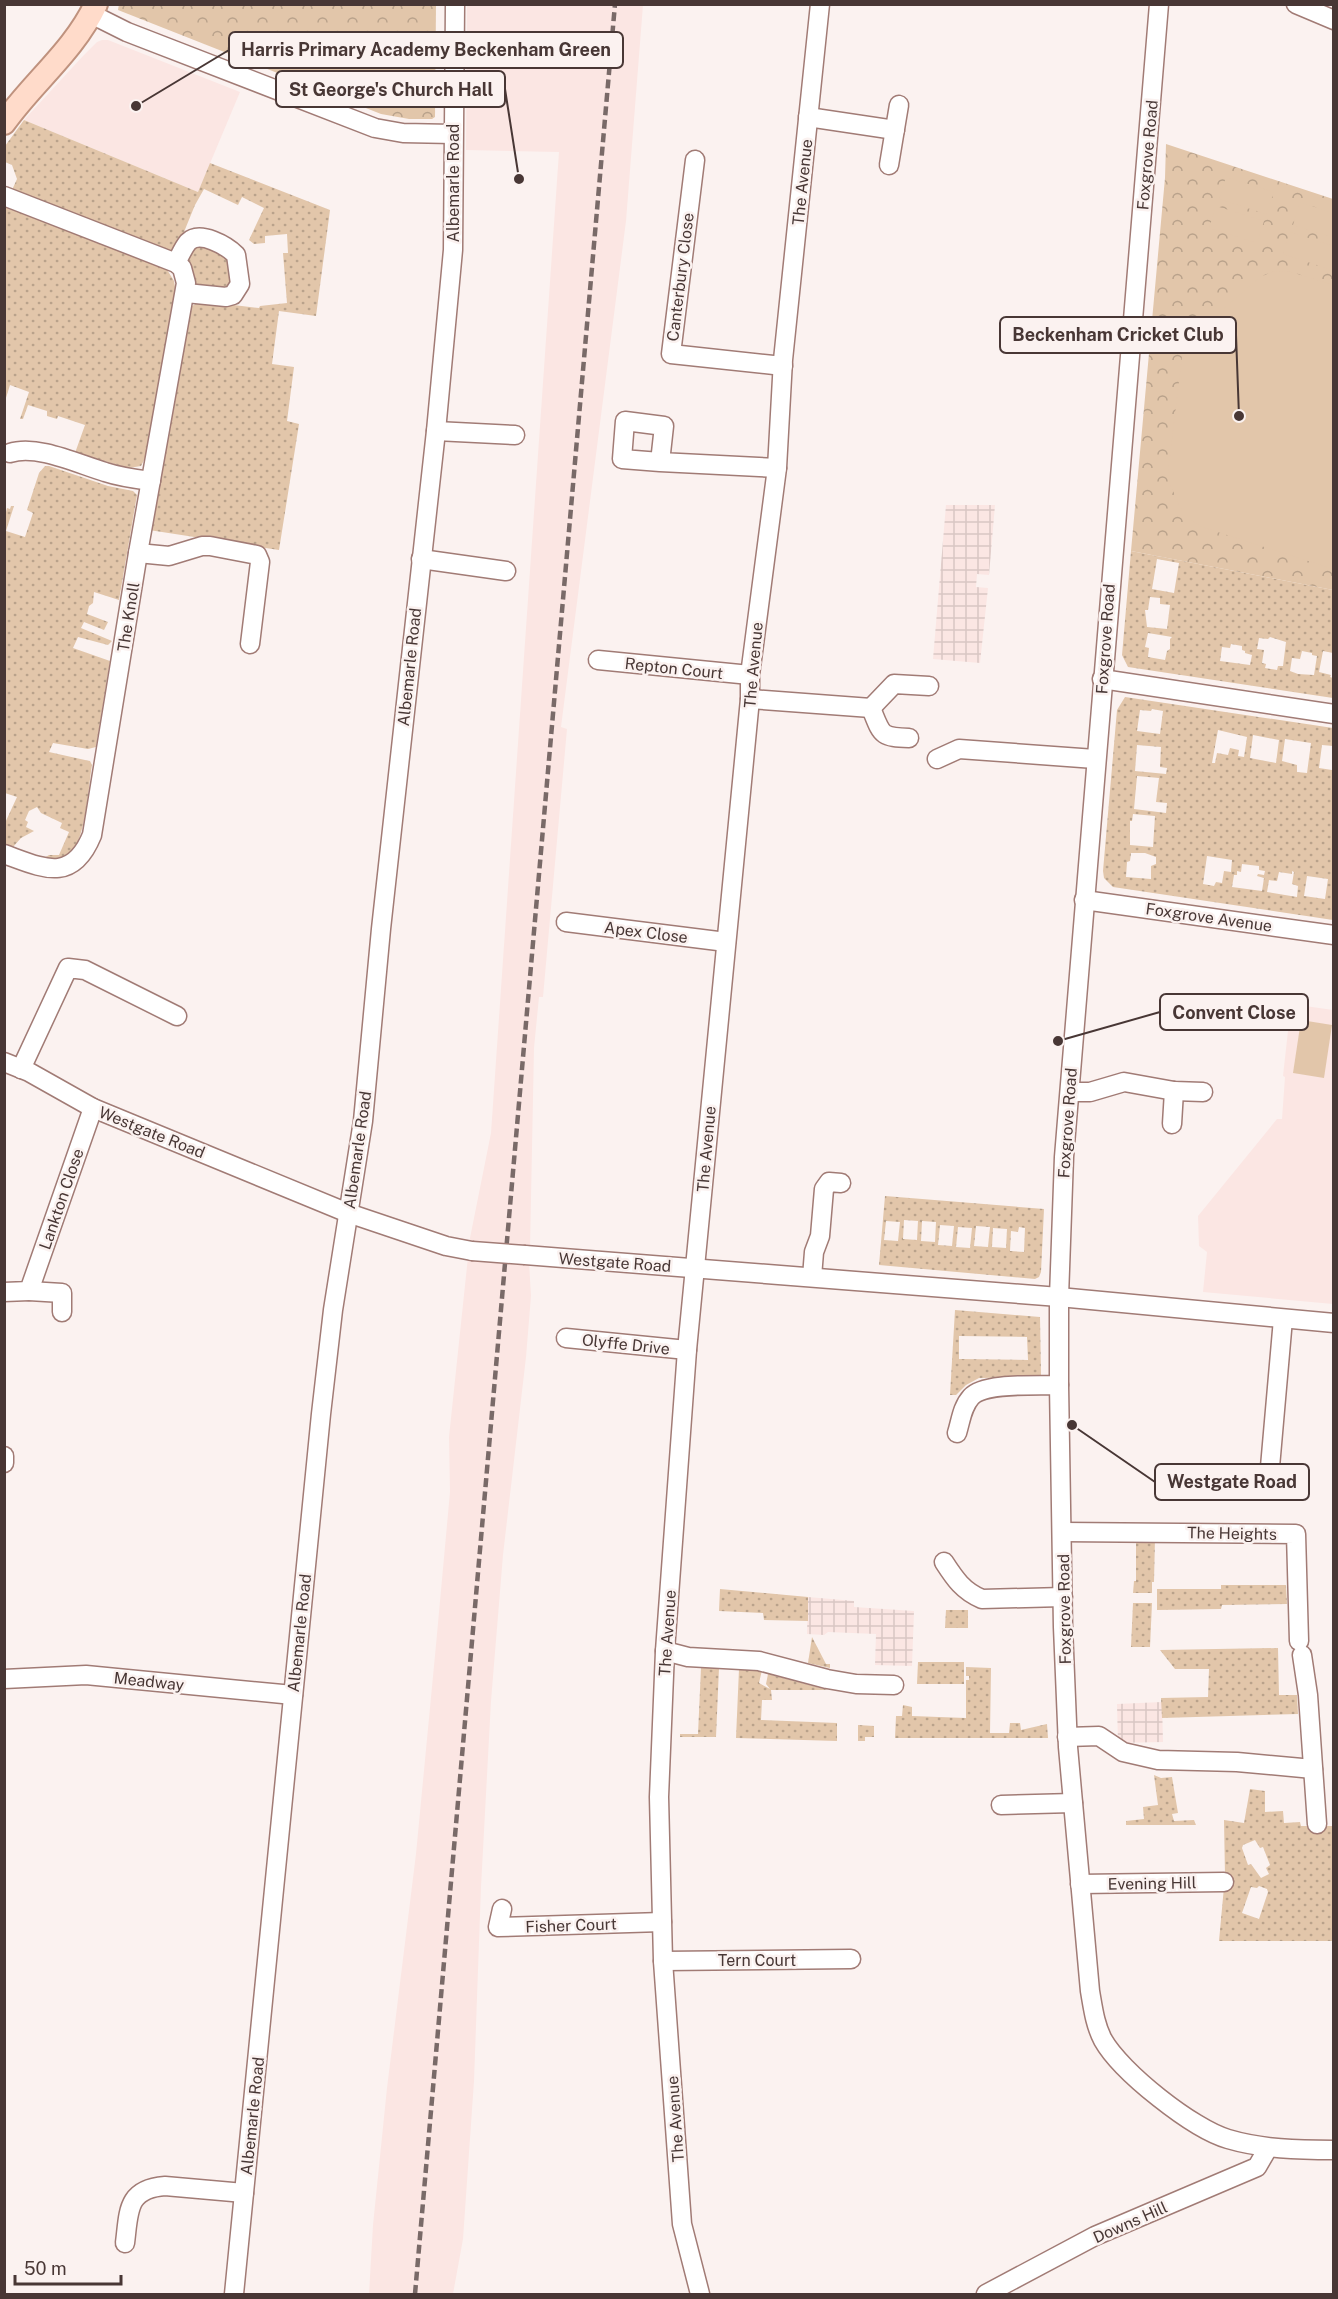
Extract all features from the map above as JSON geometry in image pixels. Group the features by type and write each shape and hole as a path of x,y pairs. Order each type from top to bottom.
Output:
{"main road":[{"path":"4,123 72,45 94,9"}],"street":[{"name":"Albemarle Road","path":"234,2295 321,1414 333,1310 363,1121 436,431 453,250 455,4"},
{"name":"The Avenue","path":"700,2295 682,2224 663,1961 659,1797 665,1651 687,1350 750,699 750,675 777,468 783,366 820,4"},
{"name":"Foxgrove Road","path":"1159,4 1064,1157 1059,1297 1059,1385 1067,1737 1090,1991 1094,2017 1103,2041 1125,2066 1170,2107 1226,2139 1268,2148 1334,2150"},
{"path":"1296,4 1334,20"},
{"path":"94,9 128,32 375,128 403,133 453,134"},
{"path":"889,165 899,105"},
{"path":"808,117 895,130"},
{"name":"Canterbury Close","path":"695,160 670,354 783,366"},
{"path":"4,196 176,263 189,241 194,238 208,239 236,255 240,284 233,295 226,297 186,293"},
{"name":"The Knoll","path":"4,854 56,870 69,866 80,858 94,827 138,554 186,293 185,273 176,263"},
{"path":"436,431 515,435"},
{"path":"10,453 24,450 37,451 118,476 151,481"},
{"path":"660,462 777,468"},
{"path":"138,554 169,556 202,546 210,546 257,555 260,562 250,644"},
{"path":"421,559 506,571"},
{"name":"Repton Court","path":"598,660 750,675"},
{"path":"1102,679 1334,714"},
{"path":"871,708 894,684 929,686"},
{"path":"750,699 871,708"},
{"path":"871,708 884,734 888,737 909,738"},
{"path":"937,759 958,749 1095,759"},
{"name":"Foxgrove Avenue","path":"1084,900 1334,935"},
{"name":"Apex Close","path":"566,922 726,942"},
{"path":"13,1066 68,968 85,970 177,1016"},
{"name":"Westgate Road","path":"13,1066 93,1108 348,1213 446,1246 472,1251 1059,1297 1334,1323"},
{"path":"1070,1092 1090,1092 1124,1082 1174,1091 1203,1092"},
{"path":"1172,1124 1174,1091"},
{"name":"Lankton Close","path":"29,1291 93,1108"},
{"path":"812,1277 814,1252 820,1236 824,1189 829,1182 841,1183"},
{"path":"4,1292 62,1293 62,1312"},
{"path":"1270,1467 1283,1319"},
{"name":"Olyffe Drive","path":"566,1338 687,1350"},
{"path":"957,1433 964,1408 972,1395 985,1388 1059,1385"},
{"path":"4,1455 4,1463"},
{"name":"The Heights","path":"1062,1532 1296,1534 1301,1648 1308,1695 1317,1824"},
{"path":"944,1562 958,1583 970,1594 982,1599 1063,1597"},
{"path":"665,1651 688,1657 759,1660 827,1679 856,1684 894,1685"},
{"name":"Meadway","path":"4,1679 86,1675 293,1695"},
{"path":"1067,1737 1099,1736 1123,1752 1158,1760 1237,1762 1312,1769"},
{"path":"1001,1805 1073,1803"},
{"name":"Evening Hill","path":"1080,1884 1224,1882"},
{"name":"Fisher Court","path":"502,1909 498,1927 662,1922"},
{"name":"Tern Court","path":"663,1961 851,1959"},
{"name":"Downs Hill","path":"986,2295 1095,2236 1257,2168 1268,2148"},
{"path":"125,2243 129,2209 134,2199 142,2191 165,2186 244,2193"}],"shaded area":[{"path":"467,5 643,5 626,221 561,727 567,729 543,997 539,997 534,1048 530,1248 469,1243 491,1133 559,152 466,150"},
{"path":"102,40 108,40 240,92 198,192 24,120 83,56"},
{"path":"946,505 995,505 989,575 977,574 976,587 988,588 980,663 933,659"},
{"path":"1291,1004 1333,1010 1333,1304 1203,1292 1207,1252 1199,1246 1198,1216 1277,1119 1282,1119 1285,1077 1283,1076"},
{"path":"468,1257 529,1262 531,1296 503,1555 491,1701 474,2081 463,2239 453,2294 369,2294 373,2225 387,2088 416,1854 436,1645 450,1492 449,1437"},
{"path":"808,1597 854,1601 854,1607 914,1611 912,1666 875,1665 876,1634 828,1632 824,1635 807,1634"},
{"path":"1162,1702 1163,1742 1118,1743 1117,1704"}],"green space":[{"path":"119,4 436,5 435,117 409,119 381,114 118,10"},
{"path":"24,120 198,192 210,163 330,210 316,316 279,311 272,364 294,367 287,421 299,424 279,550 149,530 192,306 201,301 259,308 287,303 283,253 288,253 287,234 265,236 265,243 254,244 249,240 264,208 242,197 238,205 204,189 175,254 12,190 17,179 12,165 5,162 5,146"},
{"path":"1166,144 1333,199 1333,590 1131,551 1165,178"},
{"path":"1226,177 1274,192 1266,214 1219,199"},
{"path":"1300,202 1333,213 1333,237 1293,225"},
{"path":"5,206 166,268 174,281 176,292 146,456 141,466 129,468 75,453 85,425 58,416 57,419 47,416 47,411 28,405 23,419 20,419 29,392 10,385 5,401"},
{"path":"1216,206 1264,221 1257,243 1209,228"},
{"path":"1290,232 1333,246 1332,270 1283,254"},
{"path":"203,246 231,259 234,285 229,292 194,286 193,272 186,259 194,248"},
{"path":"1288,271 1333,285 1333,569 1202,527 1182,511 1170,484 1168,472 1183,348 1190,338 1260,277 1272,272"},
{"path":"45,466 108,486 133,491 137,495 119,600 94,592 93,603 89,606 87,614 108,622 104,630 84,622 81,628 112,641 108,645 78,637 73,648 110,661 96,747 88,749 53,743 49,752 90,761 92,765 82,828 73,850 62,859 44,858 49,855 59,855 69,832 60,828 62,823 41,813 37,807 29,811 25,820 28,822 26,827 34,831 21,838 13,847 5,844 5,823 17,797 5,793 5,516 7,508 14,506 6,531 25,537 33,513 27,510 39,473"},
{"path":"1131,551 1333,590 1333,653 1323,651 1319,672 1331,675 1330,677 1333,678 1333,698 1128,667 1122,655","holes":["1157,559 1179,563 1174,593 1152,589","1150,597 1160,598 1160,604 1170,605 1167,629 1147,627 1145,610 1148,610","1148,633 1172,637 1165,660 1148,657 1149,648 1145,647","1270,637 1286,642 1283,666 1278,666 1277,670 1265,668 1266,664 1262,663 1264,650 1257,649 1259,638 1268,639","1231,644 1242,646 1245,653 1252,655 1250,665 1220,661 1222,647 1230,648","1302,651 1317,656 1314,675 1290,671 1292,658 1300,659"]},
{"path":"1125,697 1333,728 1333,746 1322,745 1319,768 1332,770 1333,765 1333,920 1113,887 1104,878 1103,871 1117,710","holes":["1140,710 1163,711 1160,734 1137,731","1218,730 1247,737 1244,757 1238,756 1239,750 1230,748 1228,755 1217,753 1215,763 1212,763","1253,735 1279,740 1276,763 1250,758","1285,739 1311,743 1307,773 1297,772 1297,765 1282,761","1137,745 1161,747 1160,767 1167,768 1166,774 1135,771","1137,776 1159,778 1156,802 1167,803 1166,813 1134,809","1133,814 1155,816 1153,847 1130,845 1130,821 1132,821","1131,853 1145,853 1156,857 1156,864 1151,866 1151,879 1126,877 1127,862 1130,861","1207,856 1232,860 1231,872 1224,871 1222,883 1216,882 1214,886 1203,884","1242,864 1259,866 1259,870 1265,871 1264,875 1258,874 1257,876 1264,878 1262,891 1232,887 1237,871 1241,872","1292,871 1294,872 1292,884 1298,886 1297,897 1267,892 1269,880 1277,881 1279,872 1292,874","1307,876 1328,879 1325,899 1304,896"]},
{"path":"1301,1020 1332,1025 1324,1078 1293,1073"},
{"path":"885,1196 1044,1209 1041,1272 1035,1279 879,1265","holes":["904,1220 918,1221 917,1240 903,1239","886,1221 900,1222 898,1241 884,1240","922,1221 936,1222 935,1242 921,1241","940,1225 954,1226 952,1246 938,1245","976,1226 990,1227 988,1247 974,1246","958,1227 972,1228 970,1248 956,1247","1019,1227 1025,1228 1024,1252 1010,1251 1011,1231 1018,1232","993,1228 1007,1229 1006,1248 992,1247"]},
{"path":"955,1310 1040,1317 1041,1375 979,1378 966,1385 956,1395 950,1395","holes":["959,1336 1027,1337 1028,1360 959,1359"]},
{"path":"1136,1538 1155,1538 1152,1593 1133,1593 1134,1581 1136,1581"},
{"path":"1221,1585 1286,1585 1287,1604 1222,1605 1221,1609 1157,1610 1157,1589 1221,1589"},
{"path":"720,1589 808,1597 808,1621 764,1620 763,1613 719,1611"},
{"path":"1133,1603 1152,1603 1150,1647 1131,1647"},
{"path":"946,1610 968,1610 968,1628 945,1628"},
{"path":"812,1637 826,1664 830,1664 830,1668 808,1663"},
{"path":"1278,1648 1279,1695 1297,1695 1298,1714 1162,1718 1161,1698 1208,1697 1209,1669 1175,1669 1160,1650"},
{"path":"918,1662 964,1662 964,1684 917,1684"},
{"path":"966,1667 991,1668 990,1733 1009,1733 1010,1723 1020,1723 1021,1730 1047,1724 1048,1738 895,1738 896,1716 902,1716 903,1705 912,1707 912,1716 966,1718 966,1680 969,1680 969,1676 966,1676"},
{"path":"701,1668 719,1668 716,1737 680,1737 680,1734 698,1734"},
{"path":"739,1669 762,1670 759,1683 770,1689 766,1684 768,1674 828,1690 771,1690 772,1700 762,1700 761,1720 837,1723 837,1741 736,1738"},
{"path":"858,1725 874,1726 874,1737 865,1737 865,1741 858,1741"},
{"path":"1154,1775 1161,1778 1172,1777 1178,1813 1172,1814 1174,1821 1194,1820 1196,1825 1126,1825 1126,1821 1144,1819 1143,1807 1158,1805"},
{"path":"1250,1789 1265,1791 1265,1812 1283,1811 1284,1823 1300,1822 1301,1826 1333,1826 1333,1941 1219,1941 1225,1876 1224,1820 1244,1823","holes":["1255,1840 1260,1848 1263,1847 1270,1865 1266,1868 1269,1874 1261,1878 1251,1864 1248,1865 1242,1848 1243,1845","1259,1886 1267,1889 1268,1892 1259,1919 1242,1913 1251,1887"]}],"railway":[{"path":"415,2294 615,4"}],"place":[{"name":"Harris Primary Academy Beckenham Green","path":"136,106"},
{"name":"St George's Church Hall","path":"519,179"},
{"name":"Beckenham Cricket Club","path":"1239,416"},
{"name":"Convent Close","path":"1058,1041"},
{"name":"Westgate Road","path":"1072,1425"}]}
